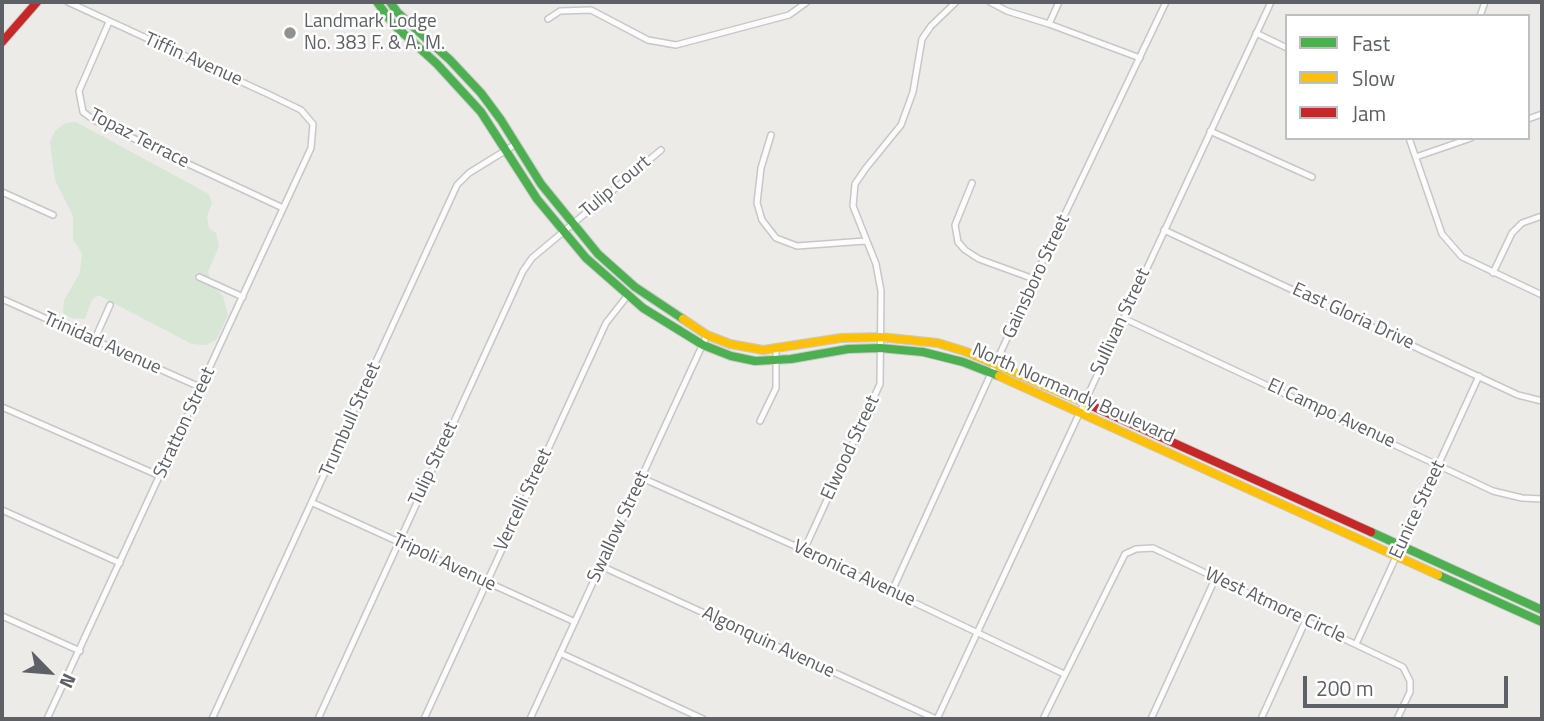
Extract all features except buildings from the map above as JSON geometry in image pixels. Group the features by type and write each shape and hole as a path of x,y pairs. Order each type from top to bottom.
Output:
{"street":[{"path":"2,42 37,2"},
{"name":"Tiffin Avenue","path":"68,2 301,110 313,124"},
{"name":"North Normandy Boulevard","path":"377,2 393,24 438,64 481,112 537,199 586,258 628,296 703,345 743,359 776,360 826,352 880,348 942,356 993,373 1542,622"},
{"name":"North Normandy Boulevard","path":"390,2 398,13 466,76 501,120 541,184 598,254 635,287 707,335 741,347 776,349 841,338 880,337 938,343 998,363 1542,610"},
{"path":"548,19 560,11 591,10 648,40 676,45 789,15 807,2"},
{"name":"Elwood Street","path":"804,550 880,384 881,291 876,264 853,206 855,184 901,125 913,92 922,39 931,26 956,2"},
{"path":"990,2 1007,11 1140,58"},
{"path":"1049,24 1059,2"},
{"name":"Gainsboro Street","path":"892,591 1034,279 1166,2"},
{"name":"Sullivan Street","path":"937,719 1271,2"},
{"name":"Topaz Terrace","path":"109,22 79,91 83,112 94,120 283,208"},
{"path":"1256,33 1285,47"},
{"name":"Stratton Street","path":"47,719 311,148 313,124"},
{"path":"1210,131 1312,177"},
{"path":"771,135 761,168 757,203 762,220 776,238 797,246 865,241"},
{"path":"1410,140 1442,234 1462,257 1542,295"},
{"path":"1416,157 1465,140"},
{"name":"Trumbull Street","path":"212,719 457,186 469,173 516,144"},
{"name":"Tulip Court","path":"572,225 661,150"},
{"path":"972,183 955,225 958,242 979,259 1034,279"},
{"path":"2,192 53,215"},
{"path":"1493,273 1512,233 1522,223 1542,216"},
{"name":"Tulip Street","path":"318,719 523,271 533,258 572,225"},
{"name":"East Gloria Drive","path":"1164,230 1518,395 1542,401"},
{"path":"199,277 243,297"},
{"name":"Vercelli Street","path":"424,719 606,323 635,287"},
{"name":"Trinidad Avenue","path":"2,299 202,388"},
{"path":"94,341 110,305"},
{"name":"El Campo Avenue","path":"1123,318 1493,491 1522,498 1542,499"},
{"name":"Swallow Street","path":"530,719 707,335"},
{"path":"760,421 776,388 776,349"},
{"name":"Eunice Street","path":"1356,644 1479,376"},
{"path":"2,407 160,476"},
{"name":"Veronica Avenue","path":"642,478 804,550 1064,674"},
{"name":"Tripoli Avenue","path":"313,503 575,622"},
{"path":"2,510 120,563"},
{"name":"West Atmore Circle","path":"1064,674 1125,554 1136,549 1153,548 1403,667 1408,677 1410,692 1397,719"},
{"name":"Algonquin Avenue","path":"601,566 937,719"},
{"path":"1151,719 1215,579"},
{"path":"2,616 80,651"},
{"path":"1261,719 1306,620"},
{"path":"560,653 703,719"},
{"path":"1043,719 1064,674"}],"green space":[{"path":"76,122 209,194 212,203 207,216 209,228 216,233 219,246 208,272 210,278 197,272 194,278 215,288 223,296 228,315 216,340 206,345 192,344 98,295 92,300 85,319 71,318 63,313 64,300 80,273 82,253 73,240 73,216 55,180 50,142 60,127"}],"traffic: fast":[{"path":"377,2 393,24 437,64 481,112 537,199 586,258 643,308 703,345 731,356 755,361 791,359 848,349 880,348 923,352 963,362 999,376"},
{"path":"390,2 398,13 450,60 481,93 541,184 598,254 635,287 683,319"},
{"path":"1371,532 1542,610"},
{"path":"1438,575 1542,622"}],"traffic: slow":[{"path":"683,319 707,335 730,344 763,350 841,338 880,337 938,343 967,352 1092,406"},
{"path":"999,376 1438,575"}],"traffic: jam":[{"path":"2,42 37,2"},
{"path":"1092,406 1371,532"}],"place":[{"name":"Landmark Lodge No. 383 F. & A. M.","path":"290,33"}]}
